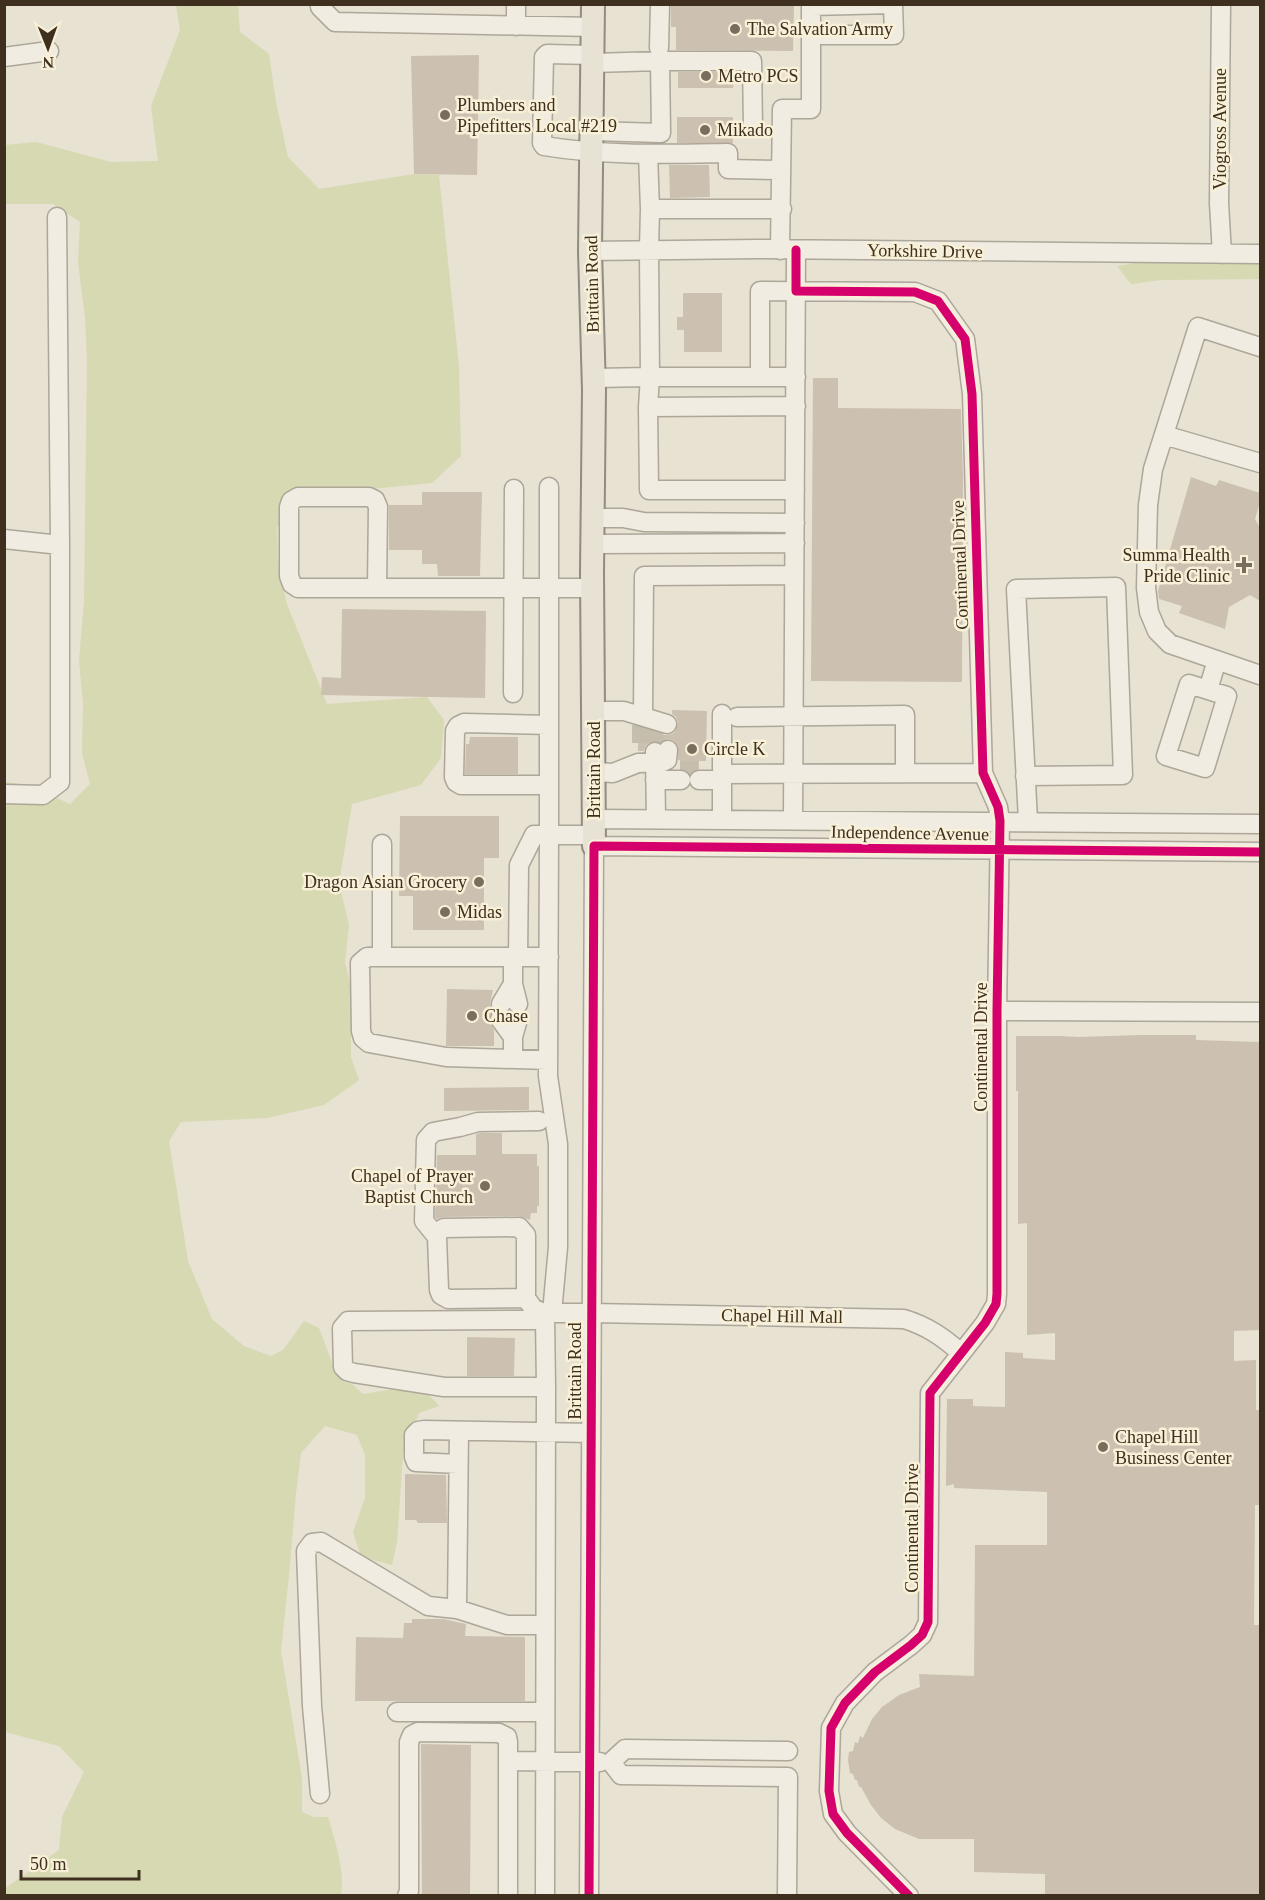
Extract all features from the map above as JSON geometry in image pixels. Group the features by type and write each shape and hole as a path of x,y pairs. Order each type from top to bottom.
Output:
{"main road":[{"name":"Brittain Road","path":"593,4 591,251 594,378 592,518 594,833"}],"street":[{"path":"320,4 335,22 593,27"},
{"path":"516,4 516,26"},
{"path":"660,4 659,54 661,133 544,146 542,143 544,57 547,54 593,59 659,54 752,61 753,127"},
{"path":"793,820 796,291 782,209 782,109 811,109 811,35 811,5 893,4 894,35 811,35"},
{"name":"Viogross Avenue","path":"1221,4 1219,203 1222,254"},
{"path":"552,27 552,54"},
{"path":"4,57 49,51"},
{"path":"592,142 648,154 728,153 728,169 781,170"},
{"path":"648,154 650,209 648,250 649,490 795,490"},
{"path":"650,209 782,209"},
{"path":"4,794 43,795 60,782 57,218"},
{"name":"Yorkshire Drive","path":"591,251 788,250 1260,254"},
{"name":"Continental Drive","path":"760,377 760,291 915,292 938,301 965,339 972,394 983,773 999,807 1000,821 997,1011 998,1294 996,1304 985,1323 933,1387 929,1398 928,1622 922,1635 875,1672 845,1703 831,1728 829,1791 833,1814 847,1833 909,1896"},
{"path":"1260,347 1198,327 1153,469 1148,505 1146,588 1149,612 1157,631 1170,644 1260,675"},
{"path":"594,378 796,377"},
{"path":"648,406 795,406"},
{"path":"1164,435 1260,463"},
{"path":"545,1896 546,1387 548,1315 558,1247 558,1144 548,1076 549,487"},
{"path":"513,693 514,489"},
{"path":"377,588 378,507 375,500 369,497 298,497 291,501 289,507 289,576 292,584 297,588 377,588 514,588 549,588 592,588"},
{"path":"592,518 623,518 644,522 795,523"},
{"path":"4,539 60,545"},
{"path":"592,544 795,543"},
{"path":"594,711 624,711 650,721 644,576 795,575"},
{"path":"1025,776 1123,775 1116,587 1016,589 1025,776 1028,821"},
{"path":"1208,690 1217,660"},
{"path":"1189,684 1208,690 1227,696 1205,768 1166,756 1189,684"},
{"path":"722,820 722,774 729,715 905,716 904,773"},
{"path":"549,724 464,723 458,726 455,731 454,777 461,785 549,785"},
{"path":"595,772 613,773 653,761 680,775"},
{"path":"653,761 656,819"},
{"path":"699,775 983,773"},
{"name":"Independence Avenue","path":"594,833 656,819 1260,824"},
{"path":"513,1059 513,984 519,865 534,835 594,833"},
{"name":"Independence Avenue","path":"594,833 1000,850 1260,852"},
{"name":"Brittain Road","path":"589,1896 594,833"},
{"path":"382,844 382,957"},
{"path":"548,1060 446,1057 369,1043 363,1038 361,1031 360,963 367,957 549,957"},
{"path":"997,1011 1260,1012"},
{"path":"437,1237 423,1221 426,1140 433,1132 460,1128 478,1122 539,1121"},
{"path":"526,1298 448,1299 441,1295 437,1237 439,1231 444,1228 519,1227 526,1235 526,1298 533,1308 548,1315"},
{"name":"Chapel Hill Mall","path":"546,1387 444,1387 347,1371 343,1367 342,1328 348,1321 529,1320 548,1315 592,1312 904,1319 939,1334 961,1353"},
{"path":"458,1464 416,1462 414,1435 418,1431 591,1433"},
{"path":"457,1609 459,1431"},
{"path":"320,1794 312,1707 306,1551 312,1543 321,1542 428,1606 457,1609 507,1625 545,1625"},
{"path":"397,1712 545,1712"},
{"path":"407,1896 409,1742 412,1735 418,1732 499,1733 507,1737 508,1896"},
{"path":"508,1761 611,1762 625,1749 788,1751"},
{"path":"611,1762 621,1775 788,1777 787,1896"}],"green space":[{"path":"176,5 238,5 240,32 269,54 276,102 288,157 319,189 414,174 439,175 459,367 461,456 432,483 310,497 277,527 278,566 287,604 327,704 427,697 444,720 441,758 421,785 352,804 339,883 349,925 345,962 351,988 351,1057 359,1080 324,1105 267,1118 181,1122 169,1141 188,1261 212,1319 244,1346 271,1356 283,1350 304,1321 319,1328 334,1368 363,1394 404,1388 414,1389 431,1397 439,1406 419,1413 403,1453 397,1542 392,1565 361,1557 353,1532 365,1498 365,1455 357,1435 325,1426 301,1453 281,1651 302,1778 302,1812 314,1817 328,1817 342,1876 341,1895 5,1896 4,1889 59,1850 62,1817 84,1772 59,1746 5,1732 5,782 28,785 70,804 90,784 82,753 83,704 79,661 84,601 87,360 85,317 78,263 80,222 53,204 5,204 5,145 36,142 111,162 158,161 151,106 180,30"},
{"path":"1148,261 1260,264 1260,279 1161,280 1131,284 1117,266"}],"building":[{"name":"The Salvation Army","path":"671,4 794,4 793,51 676,50 676,27 671,27"},
{"name":"Plumbers and Pipefitters Local #219","path":"479,55 477,175 414,174 411,56"},
{"name":"Metro PCS","path":"678,72 734,72 733,88 678,88"},
{"name":"Mikado","path":"677,117 733,117 733,143 677,143"},
{"path":"669,165 709,165 710,197 670,198"},
{"path":"683,293 722,293 722,352 684,352 684,330 677,330 677,317 683,317"},
{"path":"813,378 838,378 838,408 961,409 962,682 811,681"},
{"path":"1191,477 1216,486 1219,480 1260,493 1255,519 1260,528 1260,601 1250,595 1229,607 1225,629 1179,613 1182,606 1159,599 1158,591"},
{"path":"422,492 482,492 480,576 438,576 437,564 422,564 422,550 389,550 389,505 422,505"},
{"path":"342,609 486,611 485,698 321,695 322,677 341,678"},
{"path":"672,710 707,711 706,761 699,761 699,769 690,774 680,769 678,746 674,741 669,739 650,742 644,751 638,751 638,727 664,735 675,732 678,722"},
{"path":"470,737 518,737 518,774 465,774 466,744 469,744"},
{"path":"400,816 499,816 499,858 484,858 484,930 413,930 413,896 399,896"},
{"path":"447,989 493,990 489,1020 494,1030 494,1046 446,1046"},
{"name":"Chapel Hill Business Center","path":"1196,1035 1196,1040 1260,1042 1260,1330 1234,1331 1234,1361 1256,1360 1256,1410 1260,1410 1260,1505 1255,1505 1254,1625 1260,1625 1260,1896 1045,1896 1045,1874 974,1872 974,1839 919,1839 895,1829 881,1818 871,1805 857,1780 850,1773 848,1760 849,1752 853,1751 855,1742 858,1743 860,1736 863,1738 872,1719 882,1707 899,1695 920,1687 919,1674 974,1676 975,1545 1047,1545 1047,1492 954,1488 954,1484 946,1486 947,1399 973,1399 973,1406 1005,1407 1005,1352 1023,1353 1023,1358 1055,1360 1055,1333 1027,1335 1027,1223 1018,1224 1016,1036"},
{"path":"529,1087 529,1110 444,1111 444,1088"},
{"name":"Chapel of Prayer Baptist Church","path":"502,1133 502,1154 537,1154 539,1206 537,1206 537,1213 531,1213 530,1220 519,1216 437,1219 435,1217 437,1155 476,1155 476,1134"},
{"path":"467,1337 515,1338 514,1376 467,1376"},
{"path":"405,1474 446,1475 447,1523 418,1523 416,1520 405,1520"},
{"path":"412,1619 443,1619 466,1624 465,1636 525,1637 525,1701 355,1701 356,1637 403,1638 404,1623 412,1623"},
{"path":"421,1744 471,1745 470,1896 422,1896"}],"tunnel":[{"path":"641,725 641,751"},
{"path":"654,725 655,750"},
{"path":"680,770 699,770"}],"cycle path":[{"path":"796,250 796,291 915,292 938,301 965,339 972,394 983,773 998,807 1000,821 996,1304 985,1323 930,1393 928,1622 922,1635 875,1672 845,1703 831,1728 829,1791 833,1814 847,1833 909,1896"},
{"path":"589,1896 594,846 1260,852"}],"place":[{"name":"The Salvation Army","path":"735,29"},
{"name":"Metro PCS","path":"706,76"},
{"name":"Plumbers and Pipefitters Local #219","path":"445,115"},
{"name":"Mikado","path":"705,130"},
{"name":"Summa Health Pride Clinic","path":"1244,565"},
{"name":"Circle K","path":"692,749"},
{"name":"Dragon Asian Grocery","path":"479,882"},
{"name":"Midas","path":"445,912"},
{"name":"Chase","path":"472,1016"},
{"name":"Chapel of Prayer Baptist Church","path":"485,1186"},
{"name":"Chapel Hill Business Center","path":"1103,1447"}]}
